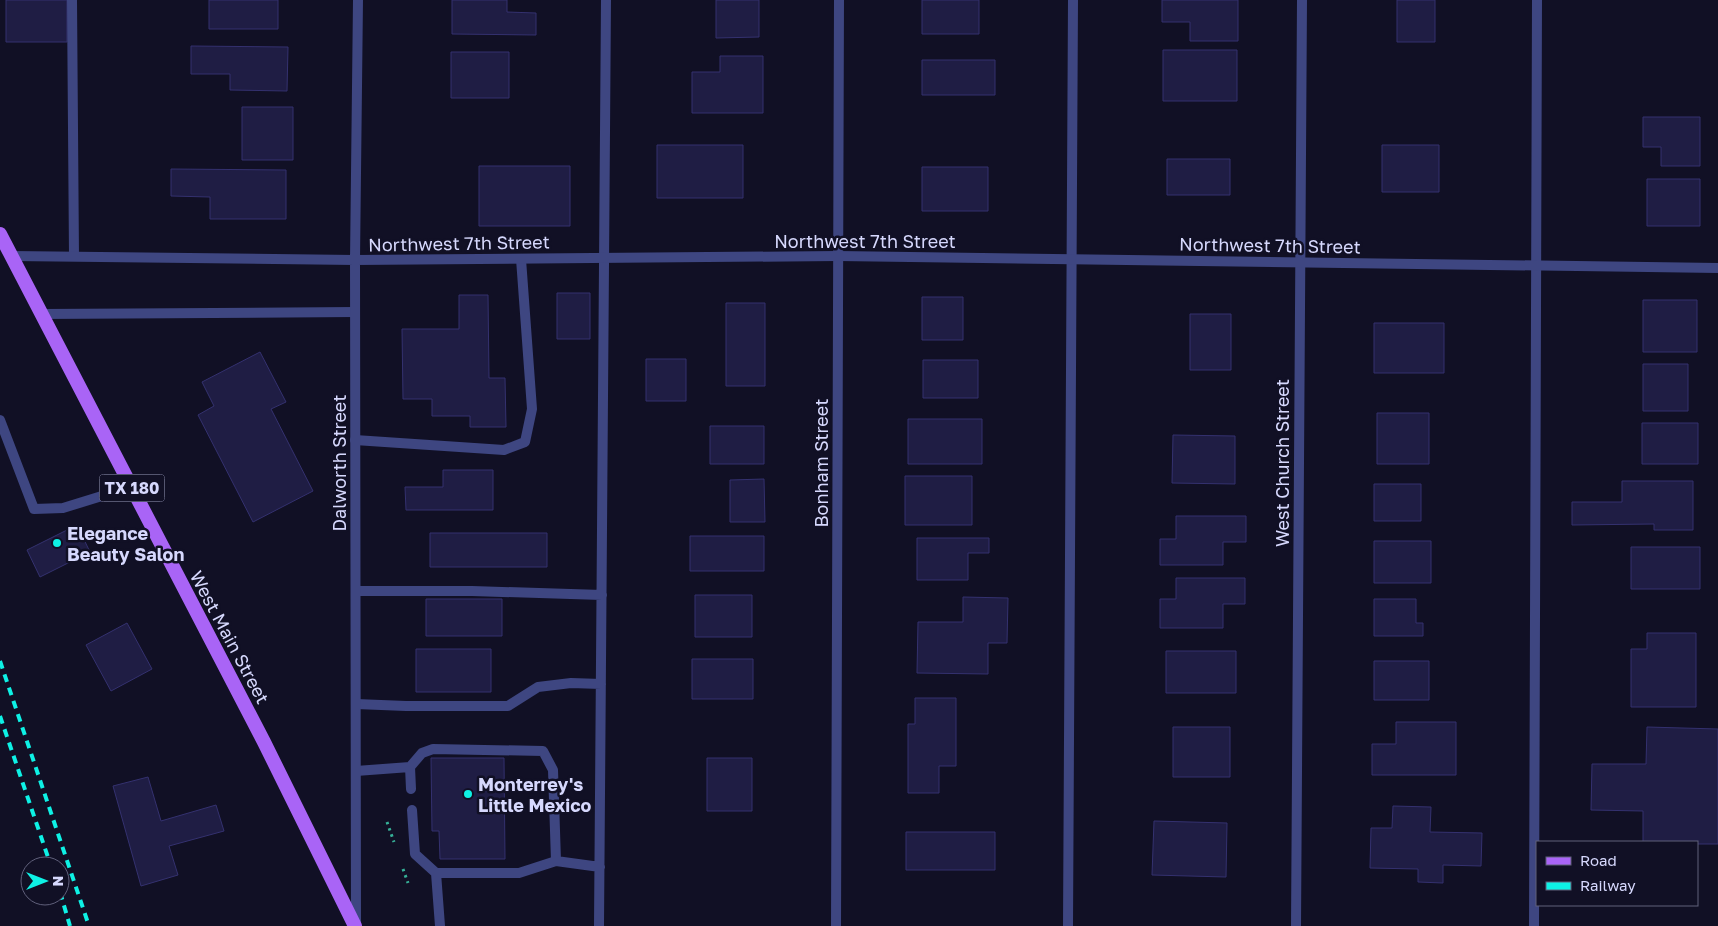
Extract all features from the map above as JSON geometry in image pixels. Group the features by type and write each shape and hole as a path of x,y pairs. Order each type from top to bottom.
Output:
{"main road":[{"name":"West Main Street","path":"0,234 264,742 356,926"}],"street":[{"path":"72,0 74,256"},
{"name":"Dalworth Street","path":"356,926 355,260 358,0"},
{"path":"599,926 606,0"},
{"name":"Bonham Street","path":"836,926 840,0"},
{"path":"1068,926 1073,0"},
{"name":"West Church Street","path":"1296,926 1302,0"},
{"path":"1534,926 1537,0"},
{"name":"Northwest 7th Street","path":"11,256 355,260 838,256 1718,268"},
{"path":"355,440 504,450 525,442 532,409 521,259"},
{"path":"41,314 355,312"},
{"path":"0,420 34,509 63,508 131,487"},
{"path":"356,591 472,591 602,595"},
{"path":"356,704 508,706 538,687 570,683 601,684"},
{"path":"411,789 410,767 422,753 433,749 543,751 553,770 556,861"},
{"path":"356,771 410,767"},
{"path":"412,810 416,854 436,873 440,926"},
{"path":"436,873 519,873 556,861 600,867"}],"building":[{"path":"6,0 67,0 67,42 6,42"},
{"path":"209,0 278,0 278,29 209,29"},
{"path":"452,0 507,0 507,12 536,13 536,35 452,34"},
{"path":"716,0 759,0 759,37 716,38"},
{"path":"922,0 979,0 979,34 922,34"},
{"path":"1162,0 1238,0 1238,41 1190,41 1190,22 1162,22"},
{"path":"1397,0 1435,0 1435,42 1397,42"},
{"path":"191,46 288,47 287,91 230,90 230,74 191,74"},
{"path":"1163,50 1237,50 1237,101 1163,101"},
{"path":"451,52 509,52 509,98 451,98"},
{"path":"720,56 763,56 763,113 692,113 692,72 720,72"},
{"path":"922,60 995,60 995,95 922,95"},
{"path":"242,107 293,107 293,160 242,160"},
{"path":"1643,117 1700,117 1700,166 1661,166 1661,147 1643,147"},
{"path":"657,145 743,145 743,198 657,198"},
{"path":"1382,145 1439,145 1439,192 1382,192"},
{"path":"1167,159 1230,159 1230,195 1167,195"},
{"path":"479,166 570,166 570,226 479,226"},
{"path":"922,167 988,167 988,211 922,211"},
{"path":"171,169 286,170 286,219 210,219 210,197 171,196"},
{"path":"1647,179 1700,179 1700,226 1647,226"},
{"path":"557,293 590,293 590,339 557,339"},
{"path":"459,295 488,295 489,378 505,378 506,427 470,427 470,416 432,416 432,399 403,399 402,329 459,329"},
{"path":"922,297 963,297 963,340 922,340"},
{"path":"1643,300 1697,300 1697,352 1643,352"},
{"path":"726,303 765,303 765,386 726,386"},
{"path":"1190,314 1231,314 1231,370 1190,370"},
{"path":"1374,323 1444,323 1444,373 1374,373"},
{"path":"260,352 286,402 271,409 313,491 253,522 198,415 214,406 202,382"},
{"path":"646,359 686,359 686,401 646,401"},
{"path":"923,360 978,360 978,398 923,398"},
{"path":"1643,364 1688,364 1688,411 1643,411"},
{"path":"1377,413 1429,413 1429,464 1377,464"},
{"path":"908,419 982,419 982,464 908,464"},
{"path":"1642,423 1698,423 1698,464 1642,464"},
{"path":"710,426 764,426 764,464 710,464"},
{"path":"1173,435 1235,436 1235,484 1172,483"},
{"path":"443,470 493,470 493,510 406,510 405,487 443,487"},
{"path":"905,476 972,476 972,525 905,525"},
{"path":"764,479 765,522 730,522 730,480"},
{"path":"1622,481 1693,481 1693,530 1654,530 1654,524 1572,525 1572,502 1622,502"},
{"path":"1374,484 1421,484 1421,521 1374,521"},
{"path":"1176,516 1246,516 1246,542 1223,542 1223,565 1160,565 1160,539 1176,539"},
{"path":"77,525 90,552 40,577 27,550"},
{"path":"430,533 547,533 547,567 430,567"},
{"path":"690,536 764,536 764,571 690,571"},
{"path":"917,538 989,538 989,553 968,553 968,580 917,580"},
{"path":"1374,541 1431,541 1431,583 1374,583"},
{"path":"1631,547 1700,547 1700,589 1631,589"},
{"path":"1176,578 1245,578 1245,604 1223,604 1223,628 1160,628 1160,599 1176,599"},
{"path":"695,595 752,595 752,637 695,637"},
{"path":"963,597 1008,598 1007,643 988,643 988,674 917,673 918,622 963,622"},
{"path":"426,599 502,599 502,636 426,636"},
{"path":"1374,599 1416,599 1416,623 1423,623 1423,636 1374,636"},
{"path":"127,623 152,669 111,691 86,645"},
{"path":"1647,633 1696,633 1696,707 1631,707 1631,649 1647,649"},
{"path":"416,649 491,649 491,692 416,692"},
{"path":"1166,651 1236,651 1236,693 1166,693"},
{"path":"692,659 753,659 753,699 692,699"},
{"path":"1374,661 1429,661 1429,700 1374,700"},
{"path":"915,698 956,698 956,766 939,766 939,793 908,793 908,724 915,724"},
{"path":"1396,722 1456,722 1456,775 1372,775 1372,744 1396,744"},
{"path":"1173,727 1230,727 1230,777 1173,777"},
{"path":"1647,727 1718,729 1718,844 1698,844 1698,841 1643,841 1643,811 1591,810 1592,764 1646,764"},
{"name":"Monterrey's Little Mexico","path":"431,758 504,758 505,859 440,859 439,831 432,831"},
{"path":"707,758 752,758 752,811 707,811"},
{"path":"148,777 161,821 216,805 224,831 169,846 178,875 141,886 113,786"},
{"path":"1393,806 1431,807 1430,832 1482,833 1481,866 1443,865 1443,883 1418,882 1418,869 1370,868 1371,828 1392,828"},
{"path":"1154,821 1227,823 1226,877 1152,875"},
{"path":"906,832 995,832 995,870 906,870"}],"railway":[{"path":"0,661 89,926"},
{"path":"0,716 48,856"},
{"path":"64,906 70,926"}],"place":[{"name":"Elegance Beauty Salon","path":"57,543"},
{"name":"Monterrey's Little Mexico","path":"468,794"}]}
